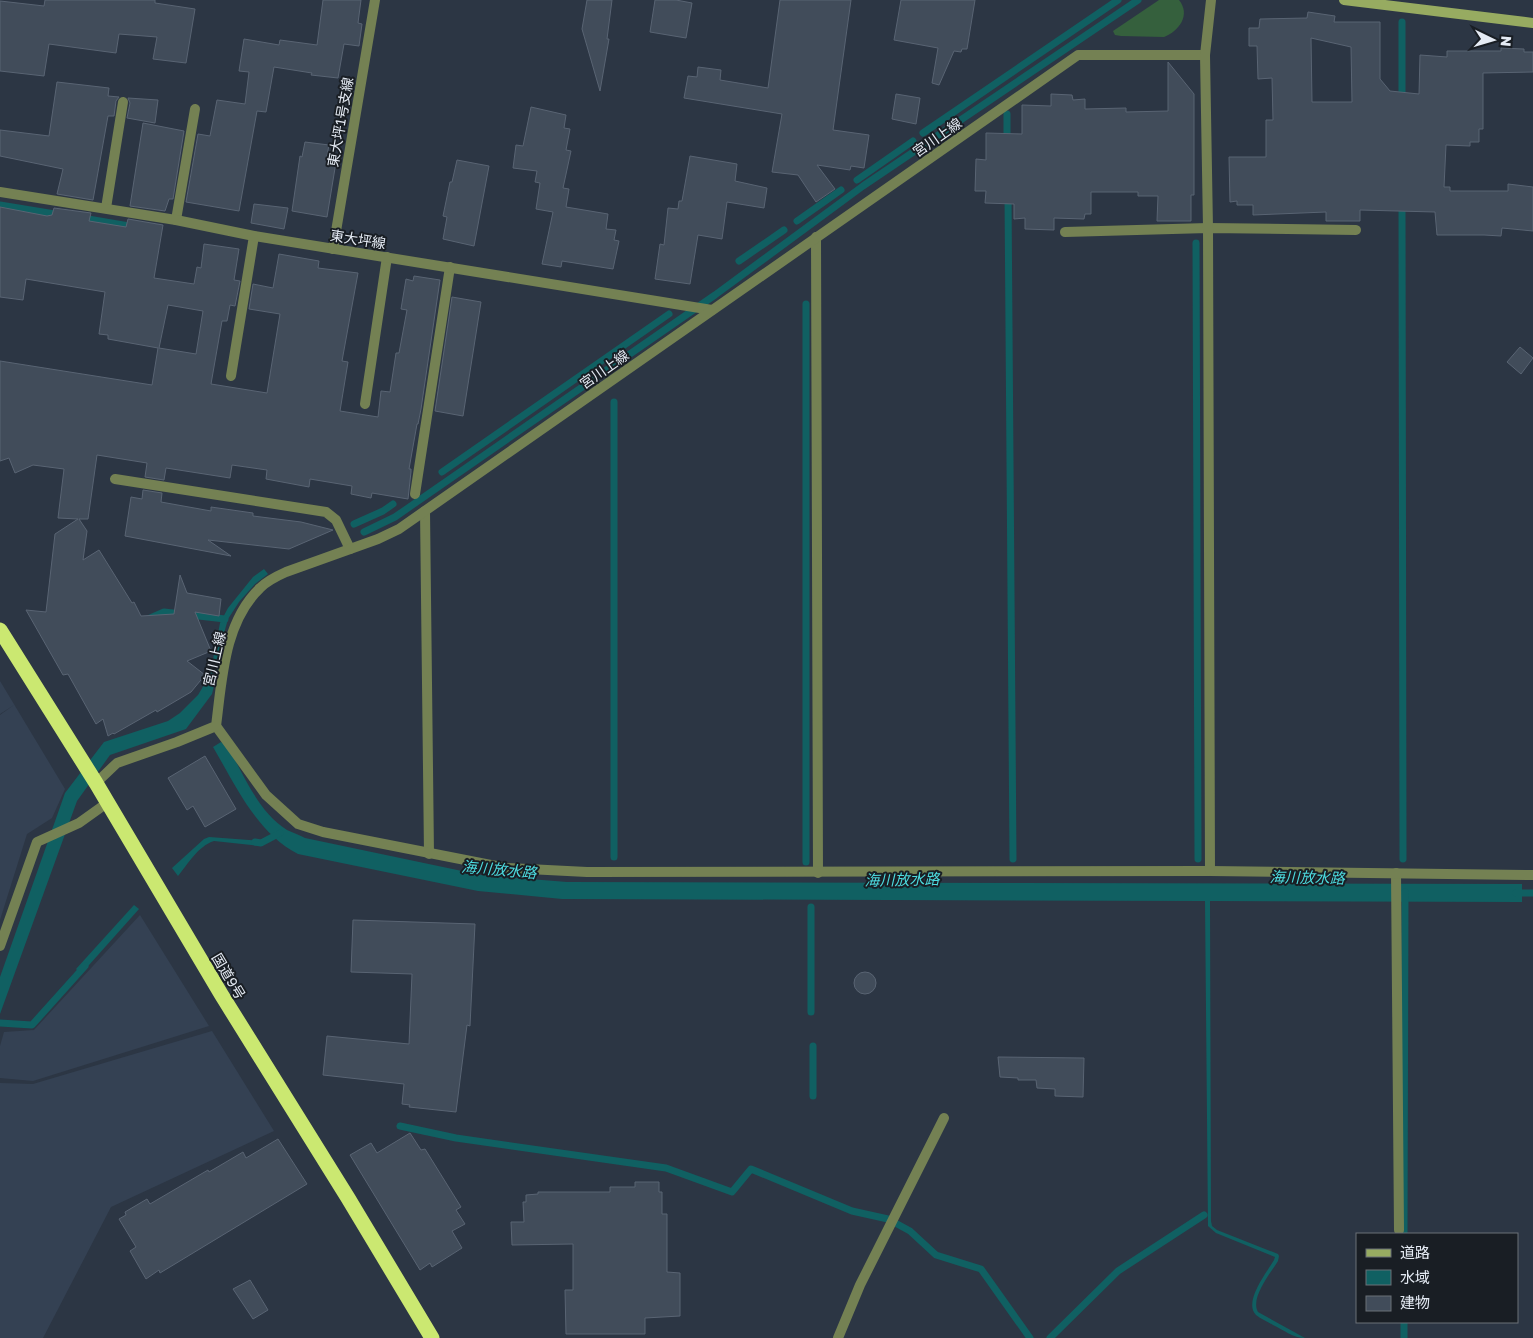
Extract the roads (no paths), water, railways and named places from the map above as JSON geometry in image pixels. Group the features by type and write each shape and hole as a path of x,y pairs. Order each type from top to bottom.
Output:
{"highway":[{"name":"国道9号","path":"0,630 96,783 220,994 348,1198 432,1338"}],"main road":[{"path":"1344,0 1533,23"}],"street":[{"name":"東大坪1号支線","path":"333,249 375,0"},
{"path":"1210,871 1208,228 1205,55 1211,0"},
{"name":"宮川上線","path":"216,726 227,649 242,609 260,587 273,578 378,539 399,529 1078,55 1205,55"},
{"path":"106,208 123,102"},
{"path":"176,220 195,109"},
{"name":"東大坪線","path":"0,192 176,220 254,236 712,310"},
{"path":"1065,232 1208,228 1356,230"},
{"path":"231,376 254,236"},
{"path":"816,237 818,873"},
{"path":"365,404 387,257"},
{"path":"415,494 450,267"},
{"path":"115,480 326,512 336,520 350,549"},
{"path":"425,511 429,854"},
{"path":"96,783 118,763 216,726 266,795 298,824 323,832 506,868 587,872 1210,871 1533,875"},
{"path":"0,946 37,842 79,823 107,803"},
{"path":"1396,874 1399,1230"},
{"path":"838,1338 864,1277 944,1118"}],"water":[{"path":"264,569 268,574 255,584 239,602 228,619 212,694 186,729 110,755 77,801 0,1014 0,977 65,793 104,742 168,721 180,713 198,695 210,675 220,623 228,608 253,577"},
{"path":"221,742 228,747 260,803 287,830 305,838 481,875 567,882 1522,884 1522,891 1525,894 1522,895 1522,902 1210,901 1212,1226 1217,1230 1278,1254 1278,1261 1259,1293 1256,1306 1258,1312 1305,1338 1301,1338 1262,1319 1256,1315 1253,1309 1254,1295 1275,1257 1216,1233 1208,1226 1205,901 562,899 478,891 298,854 283,845 270,833 248,807 213,747"},
{"path":"209,837 263,841 262,846 214,841 208,843 198,851 178,876 172,868 204,839"},
{"path":"134,905 139,909 81,974 76,969"}],"waterway":[{"path":"923,133 1118,0"},
{"path":"364,532 395,517 715,295 863,186 1138,0"},
{"path":"1402,22 1402,100"},
{"path":"1007,114 1007,142"},
{"path":"857,180 913,141"},
{"path":"797,221 841,190"},
{"path":"1008,195 1013,859"},
{"path":"1402,203 1403,859"},
{"path":"0,205 61,215"},
{"path":"82,218 135,227"},
{"path":"739,261 784,230"},
{"path":"1196,243 1198,859"},
{"path":"806,304 806,862"},
{"path":"442,472 669,314"},
{"path":"614,402 614,857"},
{"path":"354,524 383,511 393,504"},
{"path":"148,619 164,612 225,619"},
{"path":"255,842 261,843 280,833"},
{"path":"1404,1233 1405,892"},
{"name":"海川放水路","path":"1516,893 1533,893"},
{"path":"811,907 811,1012"},
{"path":"0,1023 32,1025 85,966"},
{"path":"813,1046 813,1096"},
{"path":"400,1126 456,1138 666,1168 732,1192 751,1169 852,1211 888,1219 910,1231 936,1255 981,1269 1030,1338"},
{"path":"1050,1338 1118,1271 1204,1215"},
{"path":"1404,1323 1404,1338"}]}
